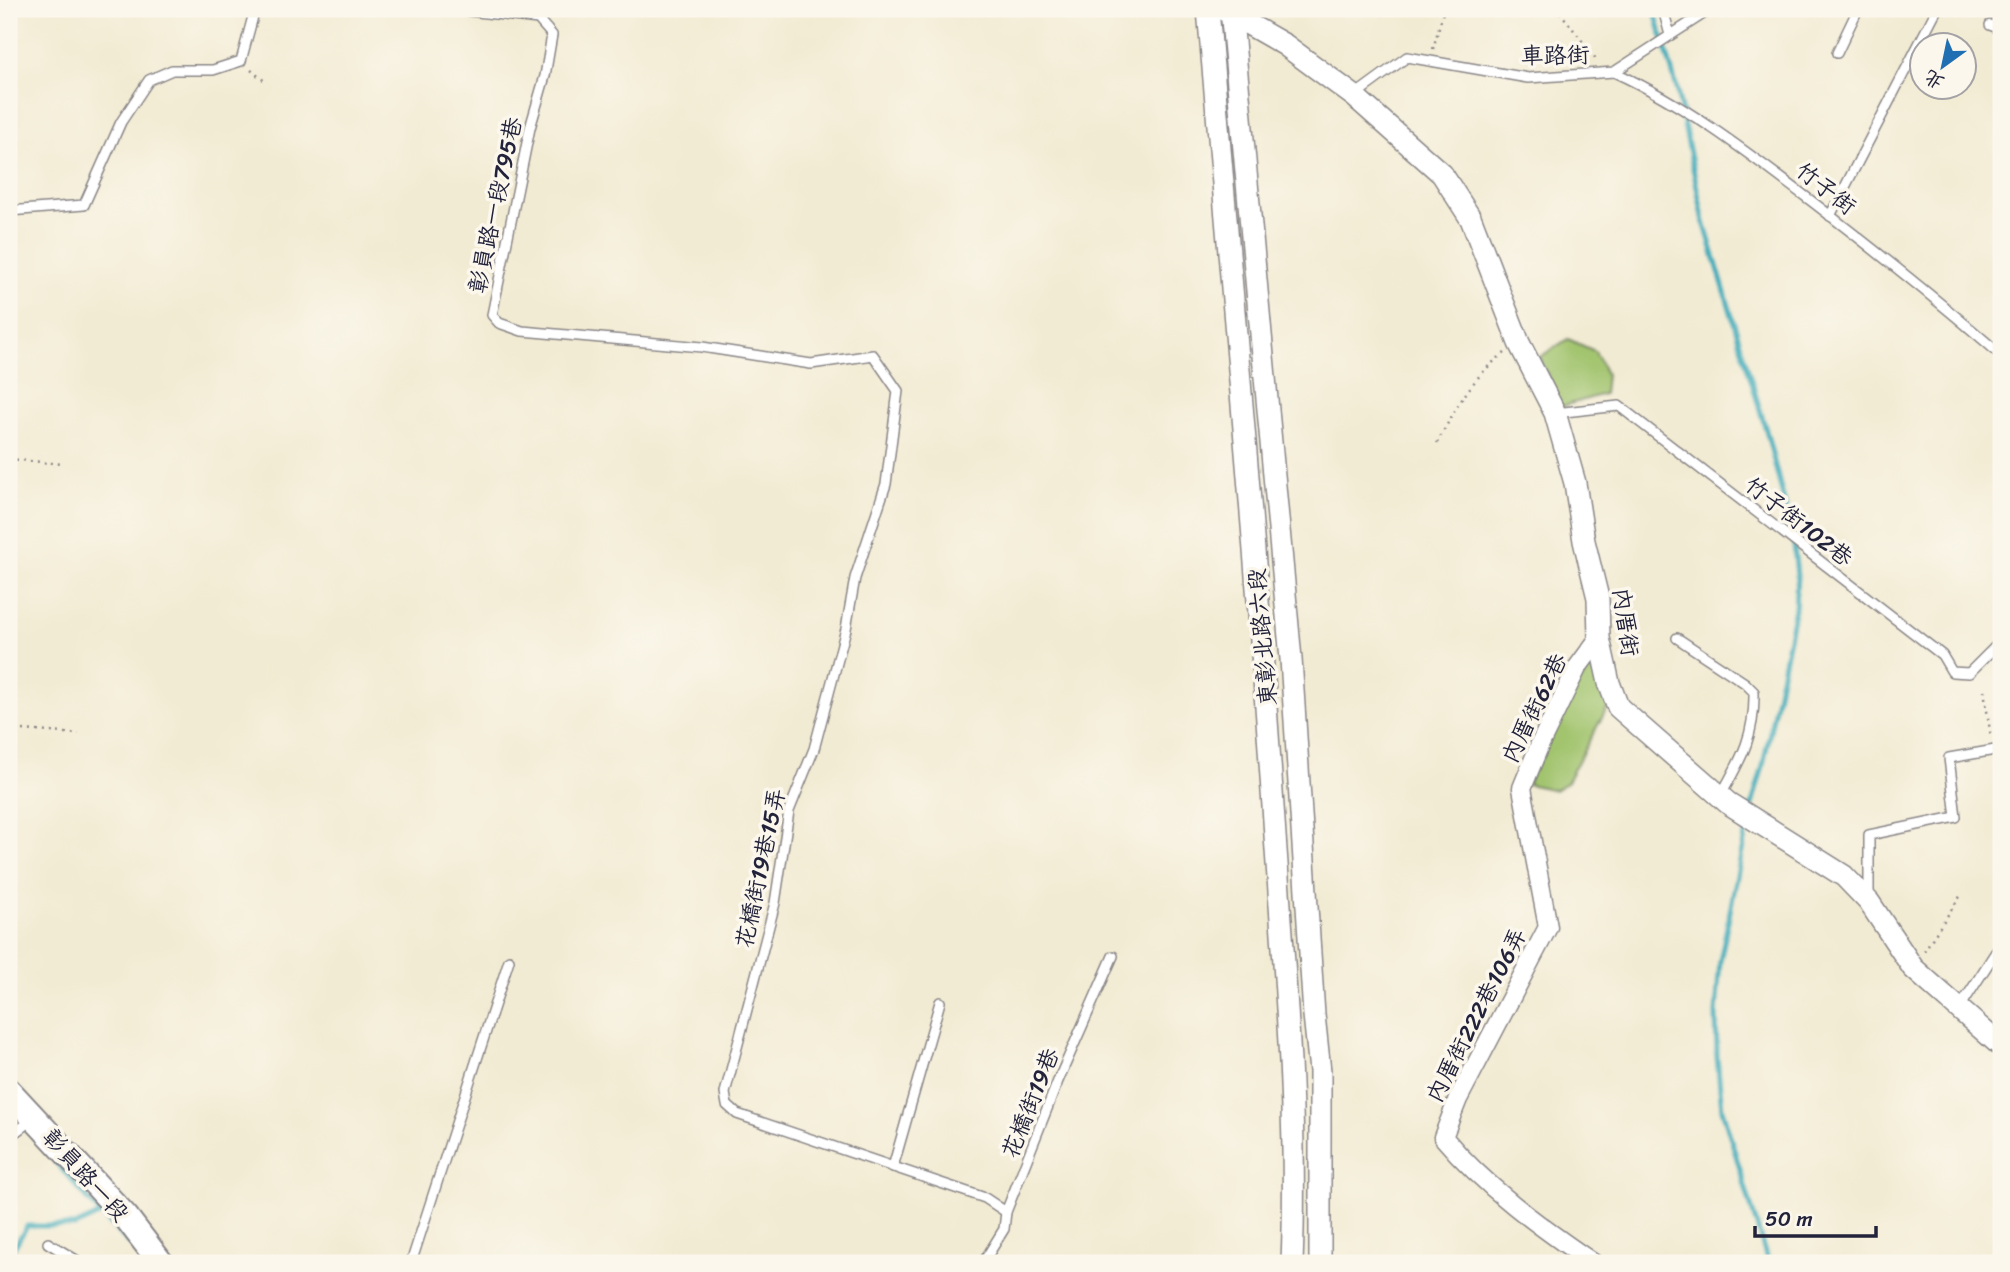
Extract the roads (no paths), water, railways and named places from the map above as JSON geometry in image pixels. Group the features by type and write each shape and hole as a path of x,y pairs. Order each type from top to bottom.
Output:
{"main road":[{"name":"彰員路一段","path":"9,1091 126,1217 161,1263"}],"street":[{"name":"東彰北路六段","path":"1209,9 1272,788 1290,1062 1293,1140 1292,1263"},
{"name":"東彰北路六段","path":"1228,10 1291,659 1320,1071 1320,1263"},
{"name":"內厝街","path":"1228,10 1285,45 1354,96 1442,174 1471,219 1519,343 1555,413 1575,483 1584,541 1598,598 1600,638 1609,683 1618,707 1720,796 1844,876 1869,902 1913,968 2001,1046"},
{"name":"內厝街62巷","path":"1548,927 1522,789 1540,744 1577,668 1600,638"},
{"name":"內厝街222巷106弄","path":"1548,927 1458,1099 1443,1137 1466,1165 1546,1231 1593,1263"}],"lane":[{"path":"9,211 84,205 121,122 149,80 172,70 214,70 241,61 255,9"},
{"name":"彰員路一段795巷","path":"451,9 507,12 538,19 552,34 492,315 499,323 523,331 702,347 811,364 873,355"},
{"path":"1663,9 1670,35"},
{"name":"車路街","path":"1354,96 1407,57 1528,78 1614,72 1711,9"},
{"path":"1837,53 1858,9"},
{"path":"1830,216 1937,9"},
{"path":"1990,25 2001,29"},
{"name":"竹子街","path":"1614,72 1652,90 1725,135 1830,216 2001,355"},
{"name":"花橋街19巷15弄","path":"873,355 898,391 886,484 855,578 846,629 814,749 789,811 775,903 725,1093 727,1105 737,1114 985,1198 1006,1212"},
{"name":"竹子街102巷","path":"1555,413 1619,406 1942,655 1952,672 1969,673 2001,641"},
{"path":"1677,638 1745,683 1754,692 1746,750 1720,796"},
{"path":"1869,902 1869,835 1956,817 1949,758 1997,750"},
{"path":"1959,1009 2001,944"},
{"name":"花橋街19巷","path":"983,1263 1004,1229 1006,1212 1112,956"},
{"path":"411,1263 509,960"},
{"path":"893,1167 940,1002"},
{"path":"9,1138 34,1118"},
{"path":"48,1243 81,1263"}],"waterway":[{"path":"1654,9 1676,85 1704,222 1766,430 1793,536 1797,576 1795,608 1763,766 1750,812"},
{"path":"1748,821 1720,961 1716,1013 1717,1057 1722,1109 1768,1263"},
{"path":"13,1113 135,1249"},
{"path":"9,1256 27,1226 75,1226 101,1214"}]}
